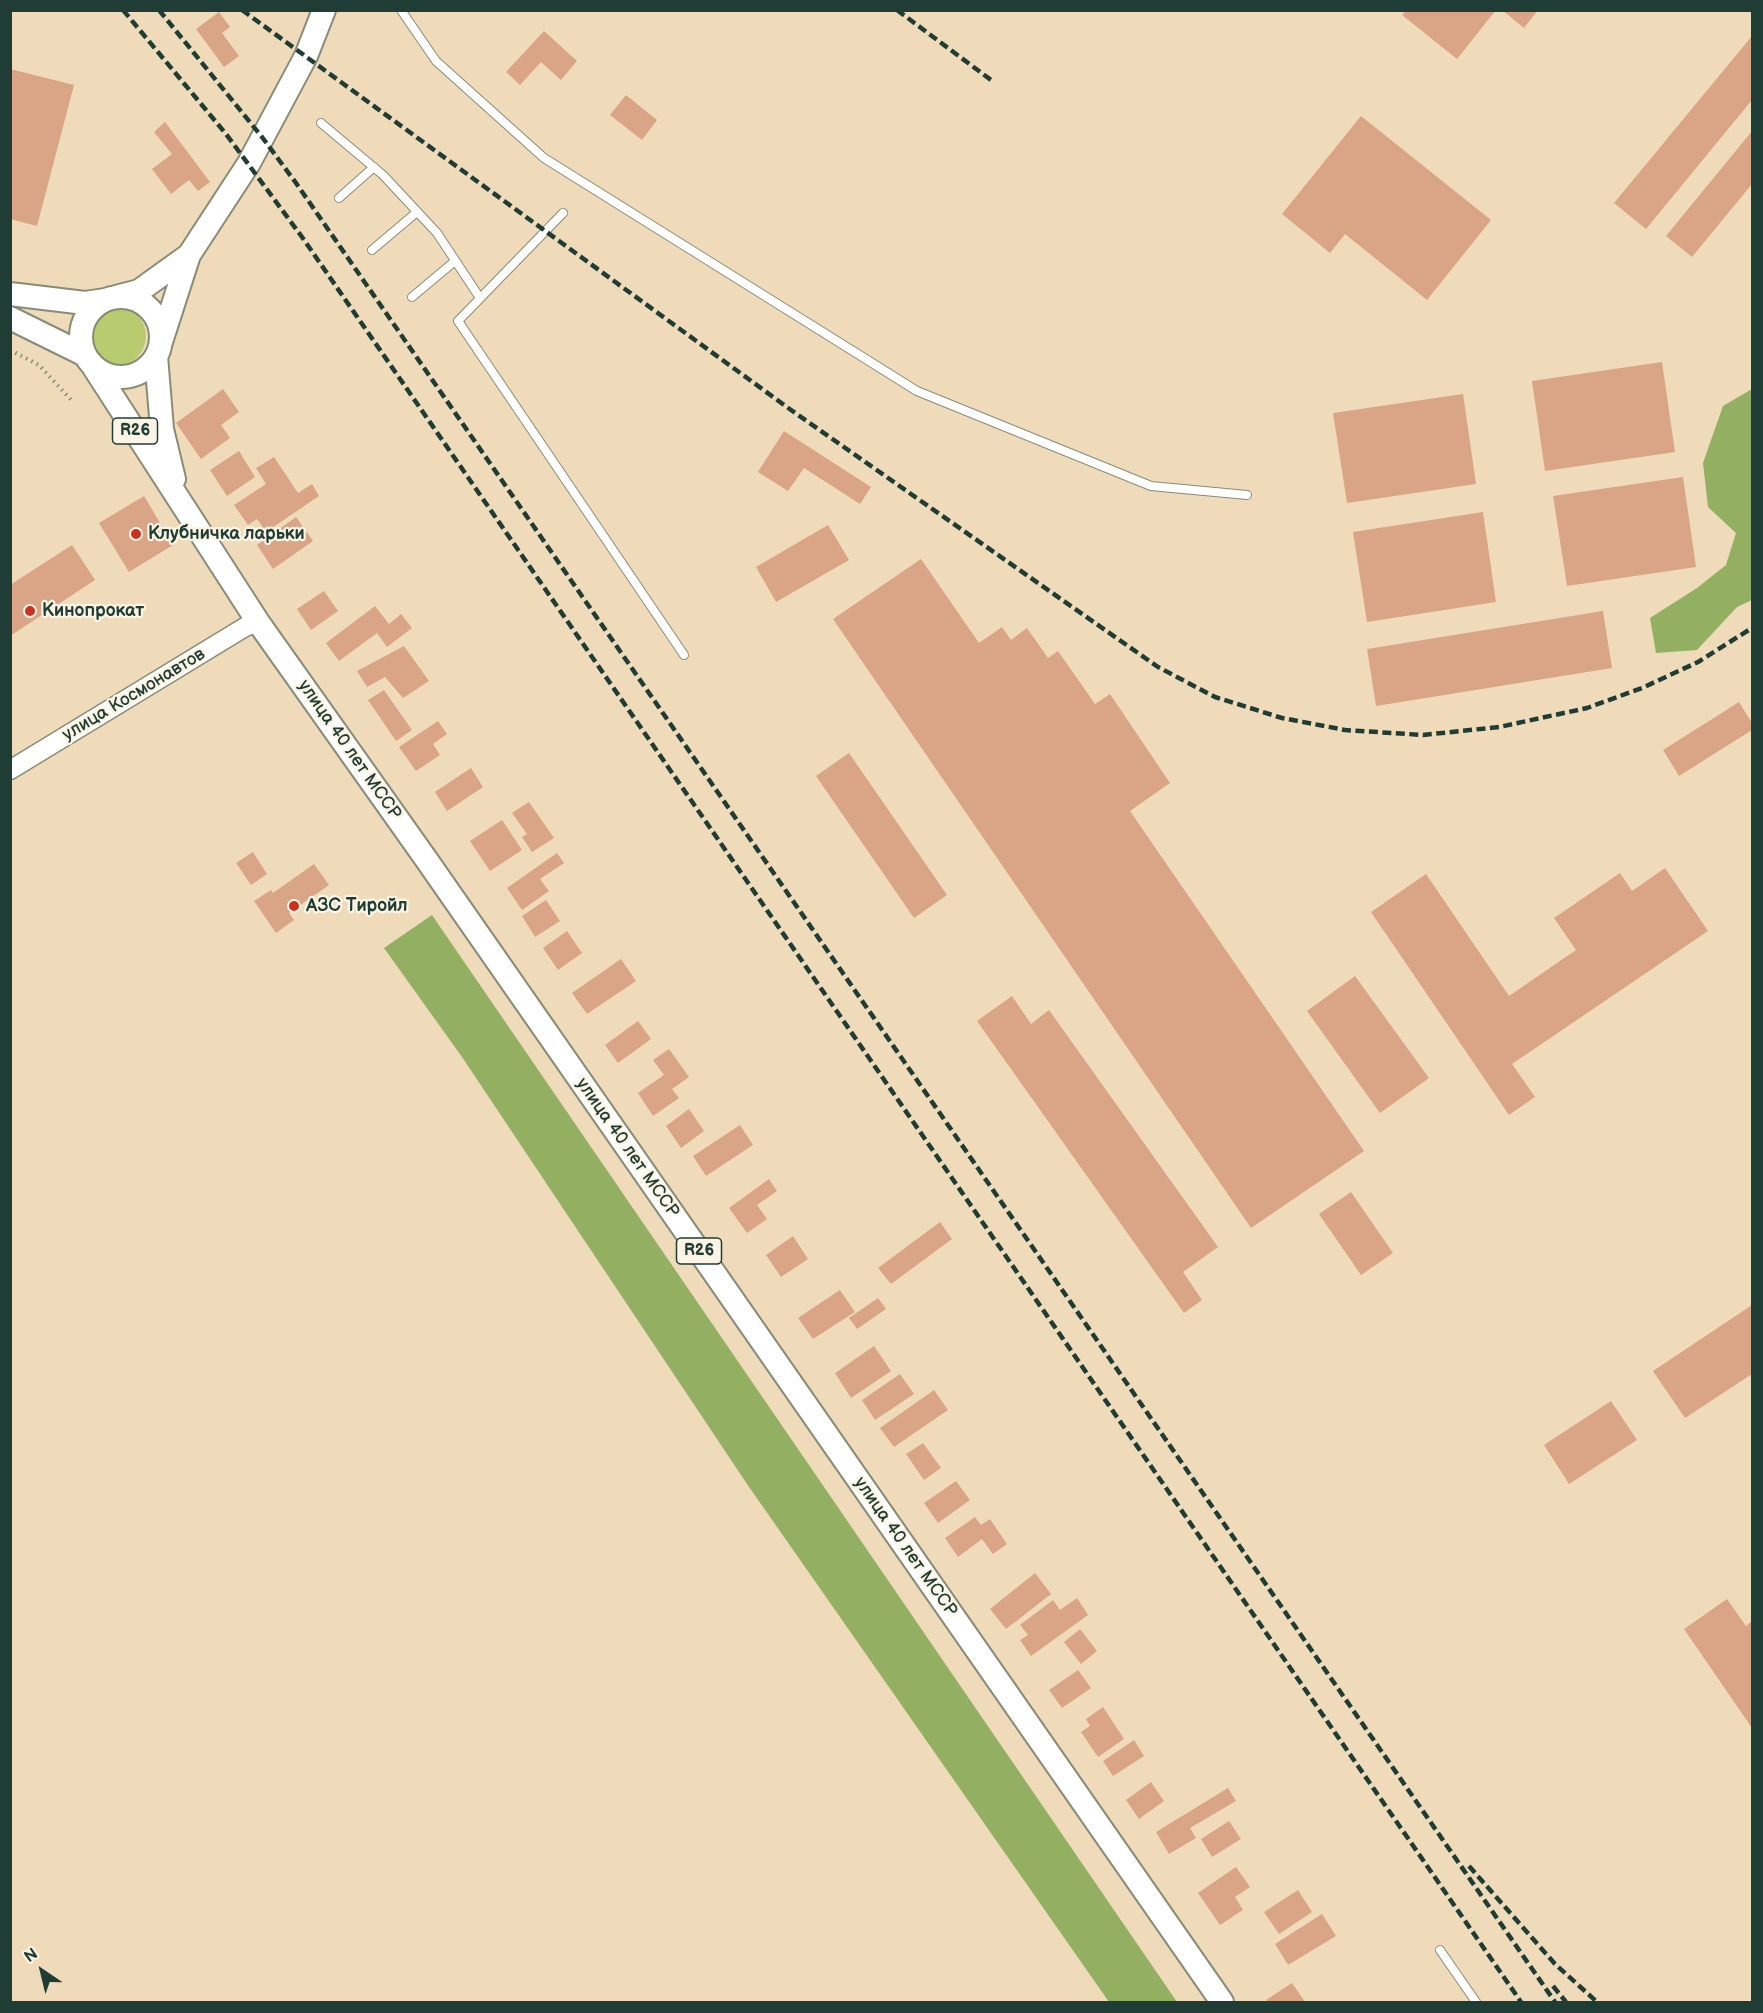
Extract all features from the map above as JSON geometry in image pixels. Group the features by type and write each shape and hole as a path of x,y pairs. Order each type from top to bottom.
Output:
{"main road":[{"path":"10,318 88,359 109,375 130,376 149,365 159,349 189,255 249,163 306,57 324,10"},
{"path":"88,359 81,334 88,314 110,299 139,291 189,255"},
{"path":"10,294 85,303 129,297 143,303 157,320 159,349"},
{"name":"улица 40 лет МССР","path":"159,349 162,429 179,498"},
{"name":"улица 40 лет МССР","path":"88,359 258,622 1222,2002"}],"street":[{"name":"улица Космонавтов","path":"10,770 245,627 258,622"}],"lane":[{"path":"401,10 436,61 544,158 917,391 1151,486 1247,495"},
{"path":"321,123 374,167 417,212 436,233 480,298"},
{"path":"339,198 374,167"},
{"path":"372,250 417,212"},
{"path":"564,213 458,321 684,655"},
{"path":"412,297 455,261"},
{"path":"1440,1950 1476,2002"}],"path":[{"path":"10,350 39,365 73,402"}],"green space":[{"path":"116,306 137,315 146,336 137,357 116,366 95,357 86,336 95,315"},
{"path":"1752,389 1752,600 1737,607 1697,650 1656,653 1650,618 1697,588 1726,565 1736,533 1708,507 1703,463 1723,406"},
{"path":"432,915 1177,2002 1109,2002 747,1484 462,1057 384,948"}],"building":[{"path":"1406,10 1496,10 1457,59 1402,15"},
{"path":"1502,10 1538,10 1524,28"},
{"path":"219,12 230,27 222,33 239,56 224,67 196,29"},
{"path":"544,31 577,61 561,80 541,62 520,85 506,72"},
{"path":"1752,36 1752,100 1646,229 1614,203"},
{"path":"10,69 74,85 37,226 10,219"},
{"path":"626,95 657,120 642,140 610,115"},
{"path":"1361,116 1491,220 1427,300 1345,234 1330,253 1282,214"},
{"path":"165,122 210,182 198,191 189,180 171,194 152,169 172,154 154,132"},
{"path":"1752,131 1752,184 1692,257 1666,236"},
{"path":"1662,362 1675,452 1545,471 1532,381"},
{"path":"223,389 239,412 221,425 230,438 201,459 176,423"},
{"path":"1463,394 1476,484 1347,503 1333,413"},
{"path":"784,431 871,487 860,504 804,468 788,491 758,472"},
{"path":"239,451 255,477 227,496 210,470"},
{"path":"274,457 298,493 312,484 319,496 266,532 257,519 248,525 234,505 266,484 256,468"},
{"path":"1683,477 1696,567 1567,586 1553,496"},
{"name":"Клубничка ларьки","path":"144,496 173,545 129,572 99,523"},
{"path":"1483,512 1496,602 1367,622 1353,532"},
{"path":"296,517 313,541 273,569 257,545"},
{"path":"828,525 849,560 776,602 756,567"},
{"name":"Кинопрокат","path":"72,545 95,580 10,636 10,585"},
{"path":"921,559 979,643 1002,627 1011,640 1027,628 1048,658 1058,651 1095,704 1110,694 1170,783 1130,811 1364,1151 1251,1228 833,619"},
{"path":"324,591 338,611 311,630 297,609"},
{"path":"375,606 389,624 401,614 412,628 387,647 377,633 339,661 326,643"},
{"path":"1603,611 1612,668 1376,706 1367,649"},
{"path":"404,646 429,681 403,698 385,677 367,687 357,671"},
{"path":"384,690 412,730 396,741 368,700"},
{"path":"1739,702 1752,723 1752,730 1679,776 1663,750"},
{"path":"438,721 447,734 433,744 440,755 416,771 399,747"},
{"path":"849,753 947,895 914,918 816,776"},
{"path":"471,768 483,787 447,811 435,792"},
{"path":"529,802 554,838 532,852 522,837 527,834 512,813"},
{"path":"502,820 522,850 490,871 470,841"},
{"path":"253,852 267,874 251,885 236,863"},
{"path":"557,853 564,863 540,879 549,891 522,910 507,888"},
{"path":"314,864 329,885 289,913 294,920 276,933 254,901 271,890 273,893"},
{"path":"1665,868 1708,931 1512,1064 1535,1097 1509,1115 1371,912 1426,874 1509,996 1576,950 1554,918 1620,873 1632,891"},
{"path":"546,900 560,921 535,937 522,916"},
{"path":"567,931 582,953 558,970 543,948"},
{"path":"621,959 636,981 587,1014 572,993"},
{"path":"1355,976 1429,1078 1380,1113 1307,1011"},
{"path":"1012,996 1031,1024 1049,1010 1218,1247 1183,1272 1202,1300 1184,1313 977,1021"},
{"path":"638,1021 651,1039 618,1063 605,1045"},
{"path":"669,1049 689,1077 672,1089 679,1098 653,1116 638,1093 664,1075 653,1060"},
{"path":"689,1109 704,1131 681,1148 666,1126"},
{"path":"740,1125 753,1145 706,1176 693,1156"},
{"path":"769,1179 777,1191 757,1205 767,1219 747,1233 729,1208"},
{"path":"1351,1192 1393,1253 1361,1275 1319,1214"},
{"path":"940,1222 952,1239 891,1284 878,1268"},
{"path":"793,1236 808,1259 781,1277 766,1255"},
{"path":"840,1290 855,1312 813,1339 798,1318"},
{"path":"878,1298 886,1309 857,1329 849,1318"},
{"path":"1752,1305 1752,1374 1685,1418 1653,1371"},
{"path":"874,1346 891,1371 851,1398 835,1373"},
{"path":"900,1374 914,1394 875,1420 862,1400"},
{"path":"934,1390 948,1410 894,1447 880,1428"},
{"path":"1611,1401 1637,1440 1569,1484 1544,1445"},
{"path":"923,1443 941,1468 924,1480 906,1454"},
{"path":"956,1481 970,1500 938,1523 924,1503"},
{"path":"975,1517 981,1525 990,1519 1007,1544 993,1554 982,1539 958,1557 945,1538"},
{"path":"1035,1573 1051,1594 1006,1629 990,1609"},
{"path":"1077,1598 1088,1615 1031,1656 1020,1640 1028,1635 1020,1625 1053,1600 1060,1610"},
{"path":"1727,1599 1746,1626 1752,1621 1752,1728 1684,1629"},
{"path":"1080,1629 1097,1651 1081,1664 1064,1642"},
{"path":"1078,1670 1091,1688 1062,1708 1049,1690"},
{"path":"1103,1707 1124,1739 1098,1757 1081,1732 1090,1726 1086,1719"},
{"path":"1134,1740 1144,1756 1113,1776 1103,1761"},
{"path":"1151,1782 1164,1801 1139,1819 1126,1800"},
{"path":"1228,1788 1236,1801 1190,1828 1196,1838 1169,1854 1156,1832"},
{"path":"1229,1821 1241,1839 1212,1857 1201,1839"},
{"path":"1236,1867 1250,1887 1235,1897 1243,1910 1220,1925 1198,1893"},
{"path":"1298,1890 1312,1912 1279,1934 1264,1912"},
{"path":"1322,1914 1336,1936 1288,1965 1275,1944"},
{"path":"1292,1983 1305,2002 1268,2002 1266,2000"}],"railway":[{"path":"123,10 226,134 302,237 1521,2002"},
{"path":"159,10 262,137 296,183 1555,2002"},
{"path":"242,10 791,410 1158,667 1215,697 1282,718 1345,730 1423,735 1499,727 1587,708 1642,688 1698,662 1752,628"},
{"path":"897,10 991,80"},
{"path":"1469,1866 1555,1964 1597,2002"},
{"path":"1553,1986 1566,2002"}],"place":[{"name":"Клубничка ларьки","path":"136,534"},
{"name":"Кинопрокат","path":"30,611"},
{"name":"АЗС Тиройл","path":"294,906"}]}
